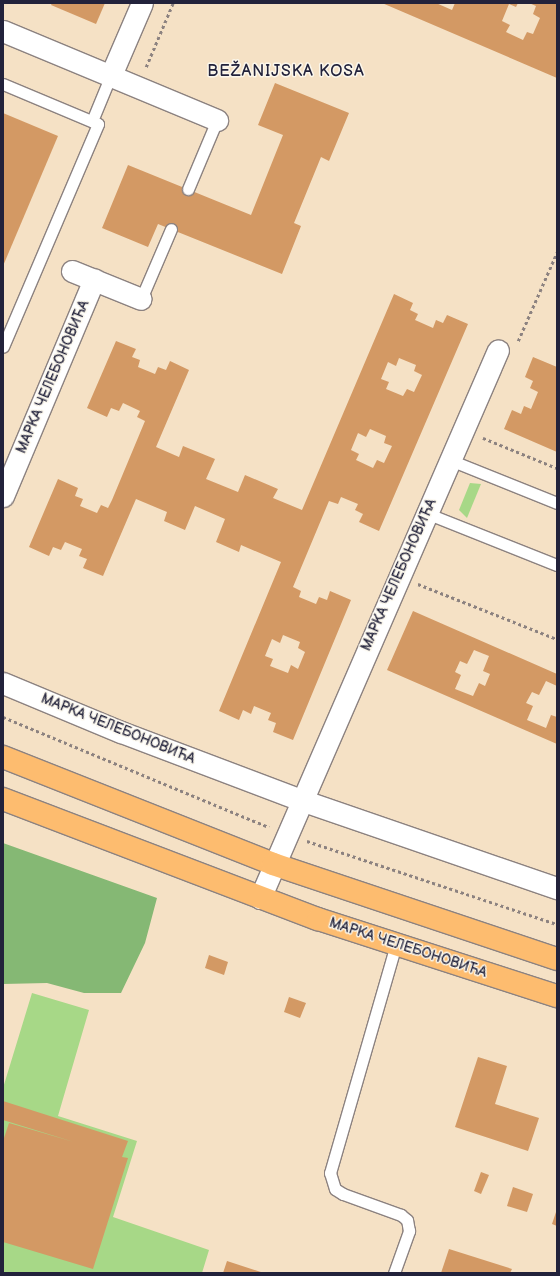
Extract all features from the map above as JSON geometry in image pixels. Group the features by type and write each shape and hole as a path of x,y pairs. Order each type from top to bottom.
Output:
{"main road":[{"path":"3,757 274,864 557,959"},
{"name":"МАРКА ЧЕЛЕБОНОВИЋА","path":"3,799 260,898 396,945 557,996"}],"street":[{"path":"112,75 142,3"},
{"path":"3,31 112,75 217,120"},
{"path":"72,271 141,299"},
{"name":"МАРКА ЧЕЛЕБОНОВИЋА","path":"3,496 94,279"},
{"name":"МАРКА ЧЕЛЕБОНОВИЋА","path":"260,898 301,800 498,350"},
{"name":"МАРКА ЧЕЛЕБОНОВИЋА","path":"3,683 121,732 301,800 557,888"}],"lane":[{"path":"92,121 112,75"},
{"path":"3,84 98,124 3,348"},
{"path":"188,189 217,120"},
{"path":"141,299 171,229"},
{"path":"450,460 557,503"},
{"path":"426,513 557,565"},
{"path":"394,1273 409,1231 407,1220 401,1215 343,1194 335,1189 330,1173 396,945"}],"path":[{"path":"137,86 173,3"},
{"path":"463,429 557,468"},
{"path":"398,577 557,639"}],"green space":[{"path":"470,483 481,484 467,518 459,510"},
{"path":"3,843 157,898 145,943 121,993 84,993 47,983 3,984"},
{"path":"32,993 89,1010 58,1116 137,1141 113,1217 209,1250 202,1273 3,1273 3,1088"}],"building":[{"path":"52,3 105,3 96,24 51,5"},
{"path":"382,3 436,3 452,10 455,3 518,3 516,7 509,4 502,21 510,25 506,32 523,40 527,32 533,34 540,18 533,14 536,6 529,3 557,3 557,78"},
{"path":"275,83 349,113 329,161 321,157 294,223 301,226 282,274 158,224 148,247 102,228 128,165 251,215 283,135 258,125"},
{"path":"3,113 58,136 3,266"},
{"path":"394,294 413,303 410,310 418,314 415,320 433,328 436,320 443,323 447,315 468,324 379,531 359,522 363,514 355,510 358,504 341,497 338,504 329,501 293,587 301,591 299,597 316,604 319,597 327,600 330,591 351,600 293,740 273,732 276,723 268,720 271,713 254,706 251,714 243,710 239,720 219,711 281,562 241,545 239,552 216,542 225,519 195,506 185,530 164,521 167,512 136,499 103,576 83,568 87,559 79,556 82,549 65,542 61,550 53,547 49,556 29,547 58,479 78,488 75,496 83,499 80,506 97,513 101,505 108,508 112,500 145,421 137,417 140,411 123,403 119,411 111,408 107,417 87,408 116,341 136,349 132,357 140,360 138,367 155,374 158,367 166,370 170,361 189,370 156,447 179,457 183,446 215,459 206,479 238,492 245,475 278,489 273,498 302,510","holes":["399,358 416,365 414,371 422,375 414,392 407,389 403,396 386,389 389,382 381,379 388,362 396,366","370,429 386,436 384,443 392,446 384,463 377,460 373,468 356,460 359,454 351,450 358,433 366,437","283,635 300,642 298,648 305,652 298,669 291,665 288,673 270,666 273,659 265,656 272,639 280,643"]},
{"path":"533,357 557,367 557,452 504,429 512,410 521,414 524,406 531,409 538,392 530,388 533,381 525,377"},
{"path":"413,611 557,674 557,686 546,681 539,695 532,692 526,703 533,706 527,720 546,728 551,715 557,717 557,744 387,670","holes":["474,650 489,656 483,671 490,674 485,686 479,683 473,696 455,689 461,675 455,672 460,661 467,664"]},
{"path":"209,955 228,962 224,975 205,968"},
{"path":"289,997 306,1003 300,1018 284,1012"},
{"path":"478,1057 507,1066 495,1104 539,1118 528,1151 455,1127"},
{"path":"3,1101 128,1141 122,1157 128,1158 93,1269 3,1242 3,1141 9,1123 74,1142 3,1120"},
{"path":"481,1172 489,1175 481,1194 474,1191"},
{"path":"513,1187 533,1194 527,1212 507,1206"},
{"path":"557,1209 557,1226 552,1224"},
{"path":"449,1249 512,1269 510,1273 441,1273"},
{"path":"227,1261 264,1273 223,1273"}],"district":[{"name":"BEŽANIJSKA KOSA","path":"286,72"}]}
